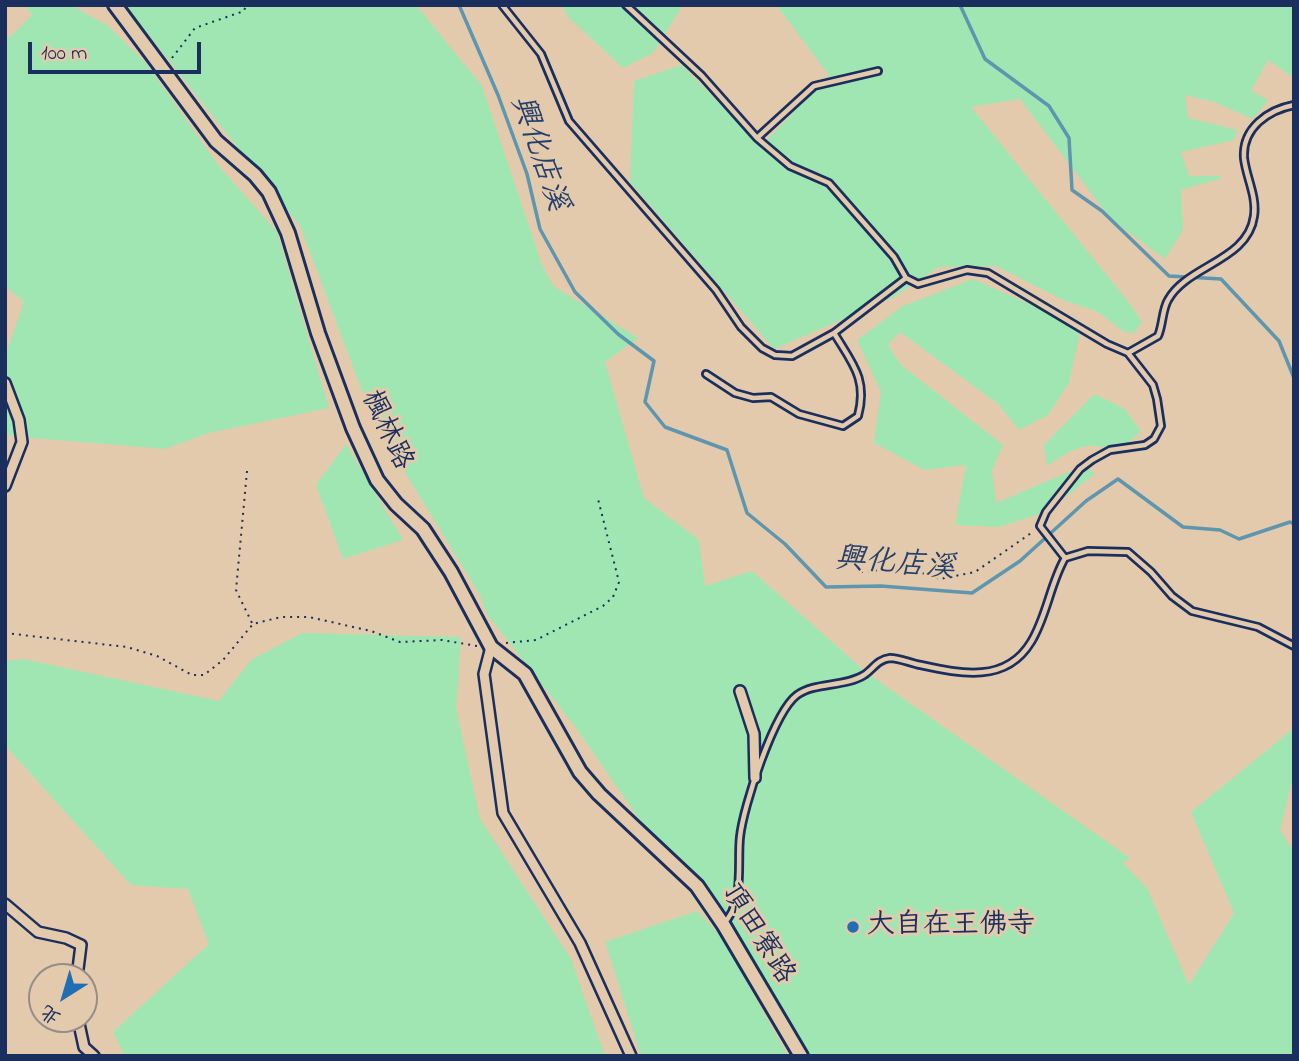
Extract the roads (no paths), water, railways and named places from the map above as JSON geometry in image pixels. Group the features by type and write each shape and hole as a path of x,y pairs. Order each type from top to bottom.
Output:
{"street":[{"name":"楓林路","path":"115,5 216,141 270,192 288,233 318,332 363,456 396,504 423,529 451,572 491,647 525,674 580,772 599,794 659,848"},
{"path":"5,383 19,420 22,442 5,486"},
{"path":"491,647 484,674 503,813 579,943 631,1056"},
{"path":"740,691 754,734 755,778"},
{"name":"頂田寮路","path":"659,848 697,886 723,924 801,1056"},
{"path":"5,904 38,932 66,938 81,946 79,963"},
{"path":"81,1033 84,1047 94,1056"}],"lane":[{"path":"502,5 541,54 569,121 716,290 741,327 762,348 775,355 792,356 834,333 906,278"},
{"path":"626,5 702,76 757,138 790,166 829,183 894,257 906,278 918,284 967,270 988,273 1128,353 1153,385 1161,426 1154,439 1145,445 1110,450 1086,464 1046,512 1041,526 1065,558"},
{"path":"757,138 814,86 878,71"},
{"path":"1128,353 1158,336 1167,300 1185,281 1222,259 1241,241 1254,217 1253,192 1244,158 1251,131 1266,114 1294,105"},
{"path":"706,374 735,393 753,398 771,397 799,414 843,426 858,416 863,398 862,381 834,333"},
{"path":"723,924 729,919 737,890 740,834 755,778 786,706 799,694 863,676 877,664 890,658 934,668 994,673 1015,660 1031,643 1052,580 1065,558 1088,551 1128,552 1144,565 1172,596 1192,611 1258,627 1294,646"}],"waterway":[{"name":"興化店溪","path":"459,5 498,95 527,174 540,229 575,292 618,334 654,361 645,402 665,427 727,450 747,513 785,544 826,587 881,586 972,593 1020,561 1086,501 1118,479 1183,527 1220,530 1239,539 1290,522 1294,524"},
{"path":"960,5 985,59 1049,106 1069,138 1072,190 1102,211 1169,276 1221,279 1279,341 1294,378"}],"place":[{"name":"大自在王佛寺","path":"853,927"}]}
